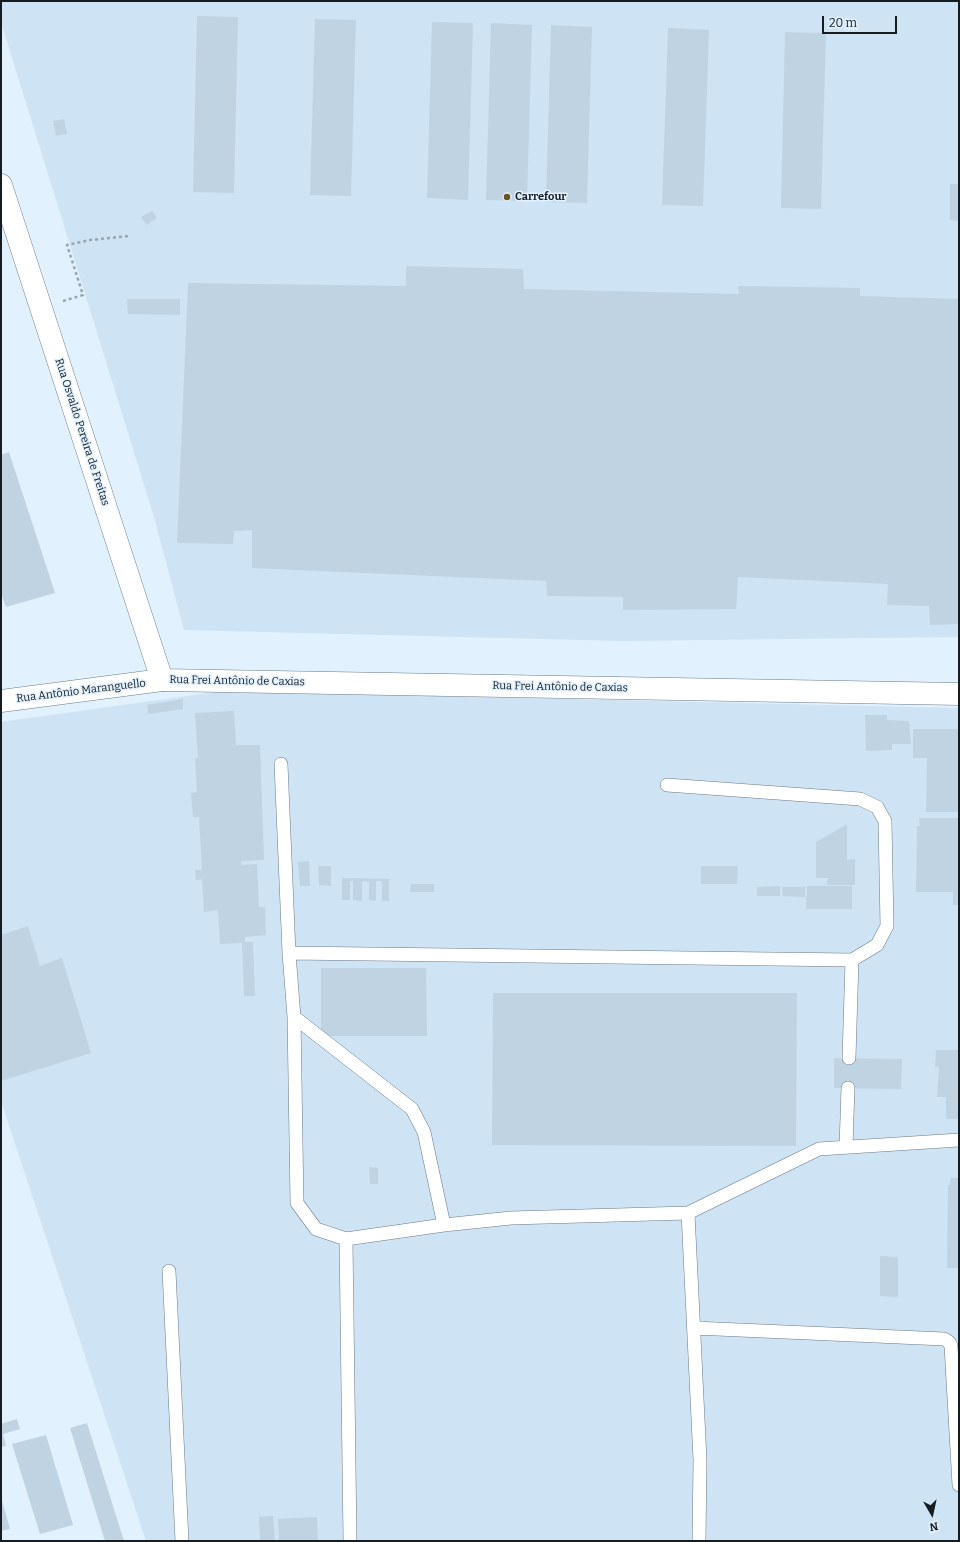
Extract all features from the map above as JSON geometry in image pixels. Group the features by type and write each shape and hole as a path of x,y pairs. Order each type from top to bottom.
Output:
{"street":[{"name":"Rua Osvaldo Pereira de Freitas","path":"1,184 162,680"},
{"name":"Rua Frei Antônio de Caxias","path":"162,680 959,694"},
{"name":"Rua Antônio Maranguello","path":"1,701 162,680"}],"lane":[{"path":"281,764 289,953 294,1017 297,1203 316,1229 346,1238 511,1218 688,1213 819,1149 959,1140"},
{"path":"289,953 852,960 877,945 887,926 885,821 877,807 860,799 667,785"},
{"path":"849,1058 852,960"},
{"path":"294,1017 412,1108 424,1132 444,1225"},
{"path":"846,1147 848,1088"},
{"path":"688,1213 700,1460 699,1541"},
{"path":"346,1238 350,1541"},
{"path":"169,1271 182,1541"},
{"path":"694,1328 944,1339 949,1342 951,1346 959,1485"}],"path":[{"path":"41,308 83,295 67,245 129,236"}],"shaded area":[{"name":"Carrefour","path":"1,1 959,1 959,637 622,641 184,630 154,517 1,22"},
{"path":"223,691 959,708 959,1541 146,1541 1,1101 1,722"}],"building":[{"path":"197,16 238,17 234,193 193,192"},
{"path":"315,19 356,20 351,196 310,195"},
{"path":"432,22 473,23 468,200 427,198"},
{"path":"491,23 532,25 527,201 486,200"},
{"path":"551,25 592,27 587,203 546,202"},
{"path":"668,28 709,30 703,206 662,205"},
{"path":"785,32 826,33 821,209 781,208"},
{"path":"64,119 67,134 56,136 53,121"},
{"path":"950,184 959,184 959,221 950,220"},
{"path":"152,211 157,218 147,225 141,217"},
{"path":"406,266 523,269 524,289 739,294 738,286 860,288 860,296 959,299 959,624 930,625 929,606 887,605 888,584 738,577 736,609 623,610 623,597 547,596 546,581 252,568 252,530 234,531 233,544 177,543 188,283 406,286"},
{"path":"127,299 180,299 180,315 128,314"},
{"path":"9,452 55,593 6,607 1,593 1,455"},
{"path":"183,699 183,709 148,714 147,705"},
{"path":"234,711 236,745 260,745 264,860 241,861 242,865 257,864 259,907 265,907 266,935 245,937 245,942 253,942 255,996 244,996 242,943 220,944 218,910 204,912 202,879 196,880 195,870 202,870 199,817 193,817 191,793 197,792 195,758 198,758 195,713"},
{"path":"865,715 887,715 887,720 909,721 911,744 892,744 892,750 866,751"},
{"path":"913,729 959,729 959,812 926,812 927,758 913,758"},
{"path":"919,818 959,818 959,905 953,905 953,892 916,892 917,826 920,826"},
{"path":"847,825 847,860 855,859 855,885 827,885 828,878 816,878 816,842"},
{"path":"309,861 310,886 300,886 298,862"},
{"path":"318,866 331,866 331,886 319,885"},
{"path":"701,866 738,866 737,884 701,884"},
{"path":"342,878 389,879 389,901 382,901 382,881 376,881 376,901 369,900 369,882 362,881 362,901 353,900 353,881 350,881 350,900 342,900"},
{"path":"411,884 434,884 434,892 410,892"},
{"path":"780,886 780,896 757,896 757,887"},
{"path":"807,886 852,886 852,909 806,909"},
{"path":"782,887 805,887 805,897 783,896"},
{"path":"28,926 40,966 62,958 91,1053 1,1081 1,935"},
{"path":"321,968 426,968 427,1036 321,1036"},
{"path":"493,993 797,993 796,1146 492,1145"},
{"path":"936,1050 959,1050 959,1119 946,1119 946,1097 937,1097 939,1067 935,1067"},
{"path":"834,1058 902,1059 901,1089 834,1088"},
{"path":"369,1167 378,1168 378,1184 370,1184"},
{"path":"950,1178 959,1178 959,1268 947,1268 948,1185 950,1185"},
{"path":"880,1256 898,1257 898,1297 880,1296"},
{"path":"17,1419 20,1429 3,1434 6,1446 1,1447 1,1424"},
{"path":"87,1423 124,1541 105,1541 70,1428"},
{"path":"46,1435 73,1525 40,1534 12,1444"},
{"path":"1,1497 10,1529 1,1531"},
{"path":"273,1516 275,1541 260,1541 259,1517"},
{"path":"317,1517 318,1541 279,1541 278,1519"}],"place":[{"name":"Carrefour","path":"507,197"}]}
